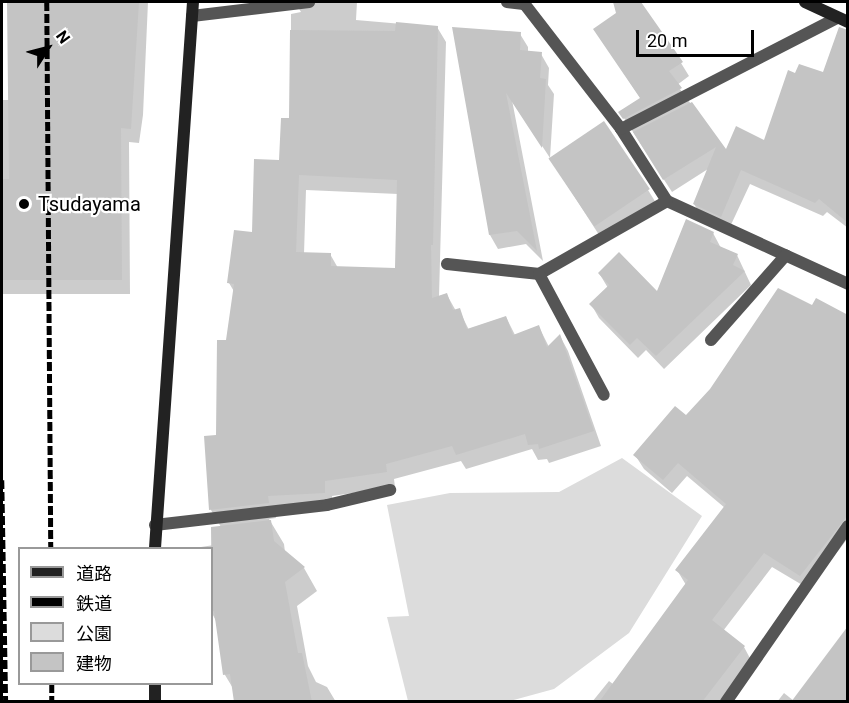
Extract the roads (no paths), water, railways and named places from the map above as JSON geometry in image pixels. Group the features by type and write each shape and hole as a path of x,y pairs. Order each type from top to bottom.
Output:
{"street":[{"path":"155,547 193,2"},
{"path":"192,16 309,2"},
{"path":"507,2 524,3 621,129 667,201 848,284"},
{"path":"805,2 842,20"},
{"path":"621,129 842,20"},
{"path":"447,264 539,274 667,201"},
{"path":"711,340 786,255"},
{"path":"539,274 604,394"},
{"path":"155,525 327,505 390,490"},
{"path":"726,702 848,526"},
{"path":"155,685 155,702"}],"railway":[{"path":"47,2 51,547"},
{"path":"2,480 6,702"},
{"path":"52,685 52,702"}],"place":[{"name":"Tsudayama","path":"24,204"}]}
